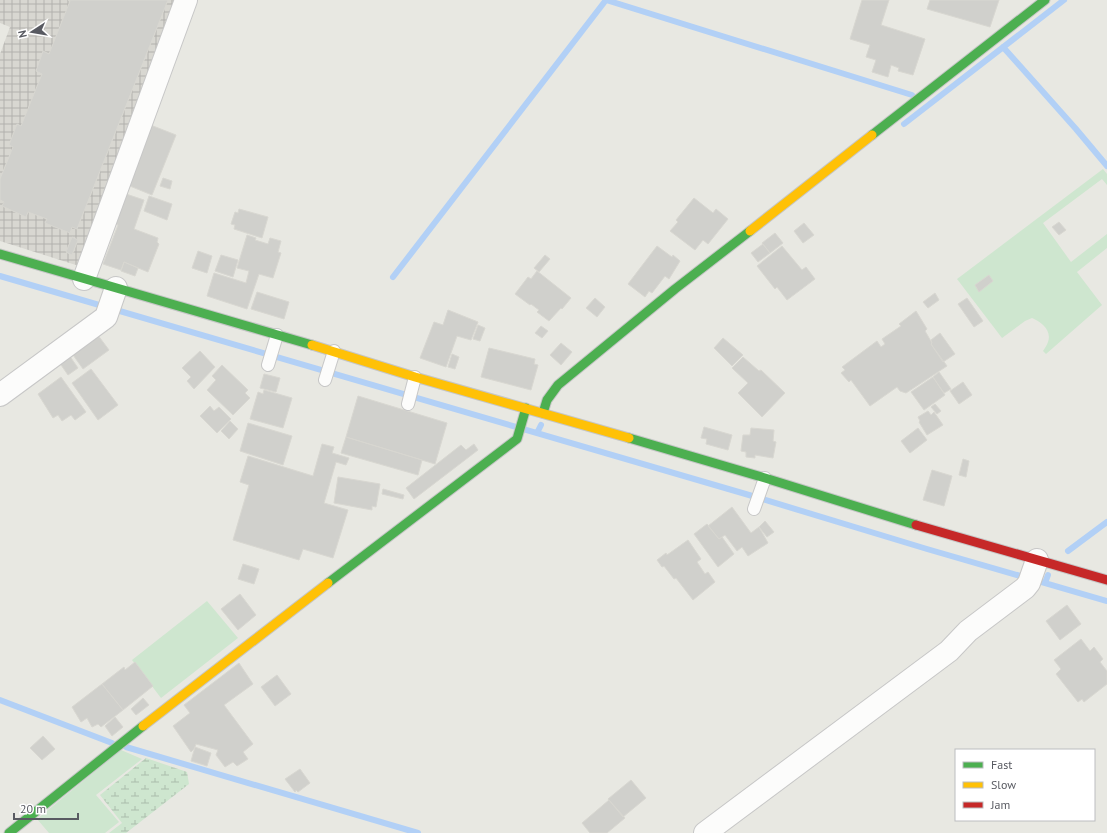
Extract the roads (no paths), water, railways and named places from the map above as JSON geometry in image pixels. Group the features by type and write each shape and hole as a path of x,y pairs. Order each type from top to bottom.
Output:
{"street":[{"path":"84,279 186,0"},
{"path":"543,414 547,400 558,385 572,372 681,284 1045,0"},
{"path":"0,254 84,279 112,300 276,340 414,381 526,408 763,484 929,529 1033,571 1107,580"},
{"path":"0,395 106,317 112,300"},
{"path":"9,833 161,711 517,439 526,408"},
{"path":"705,833 949,651 968,631 1017,595 1033,571"}],"lane":[{"path":"268,363 276,340"},
{"path":"326,378 332,356"},
{"path":"409,402 414,381"},
{"path":"754,507 763,484"}],"waterway":[{"path":"606,0 912,95"},
{"path":"393,277 606,0"},
{"path":"904,124 1064,0"},
{"path":"1003,47 1107,166"},
{"path":"0,276 1107,601"},
{"path":"537,433 541,425"},
{"path":"1068,551 1107,522"},
{"path":"1045,583 1048,575"},
{"path":"0,700 112,743"},
{"path":"126,747 418,833"}]}
